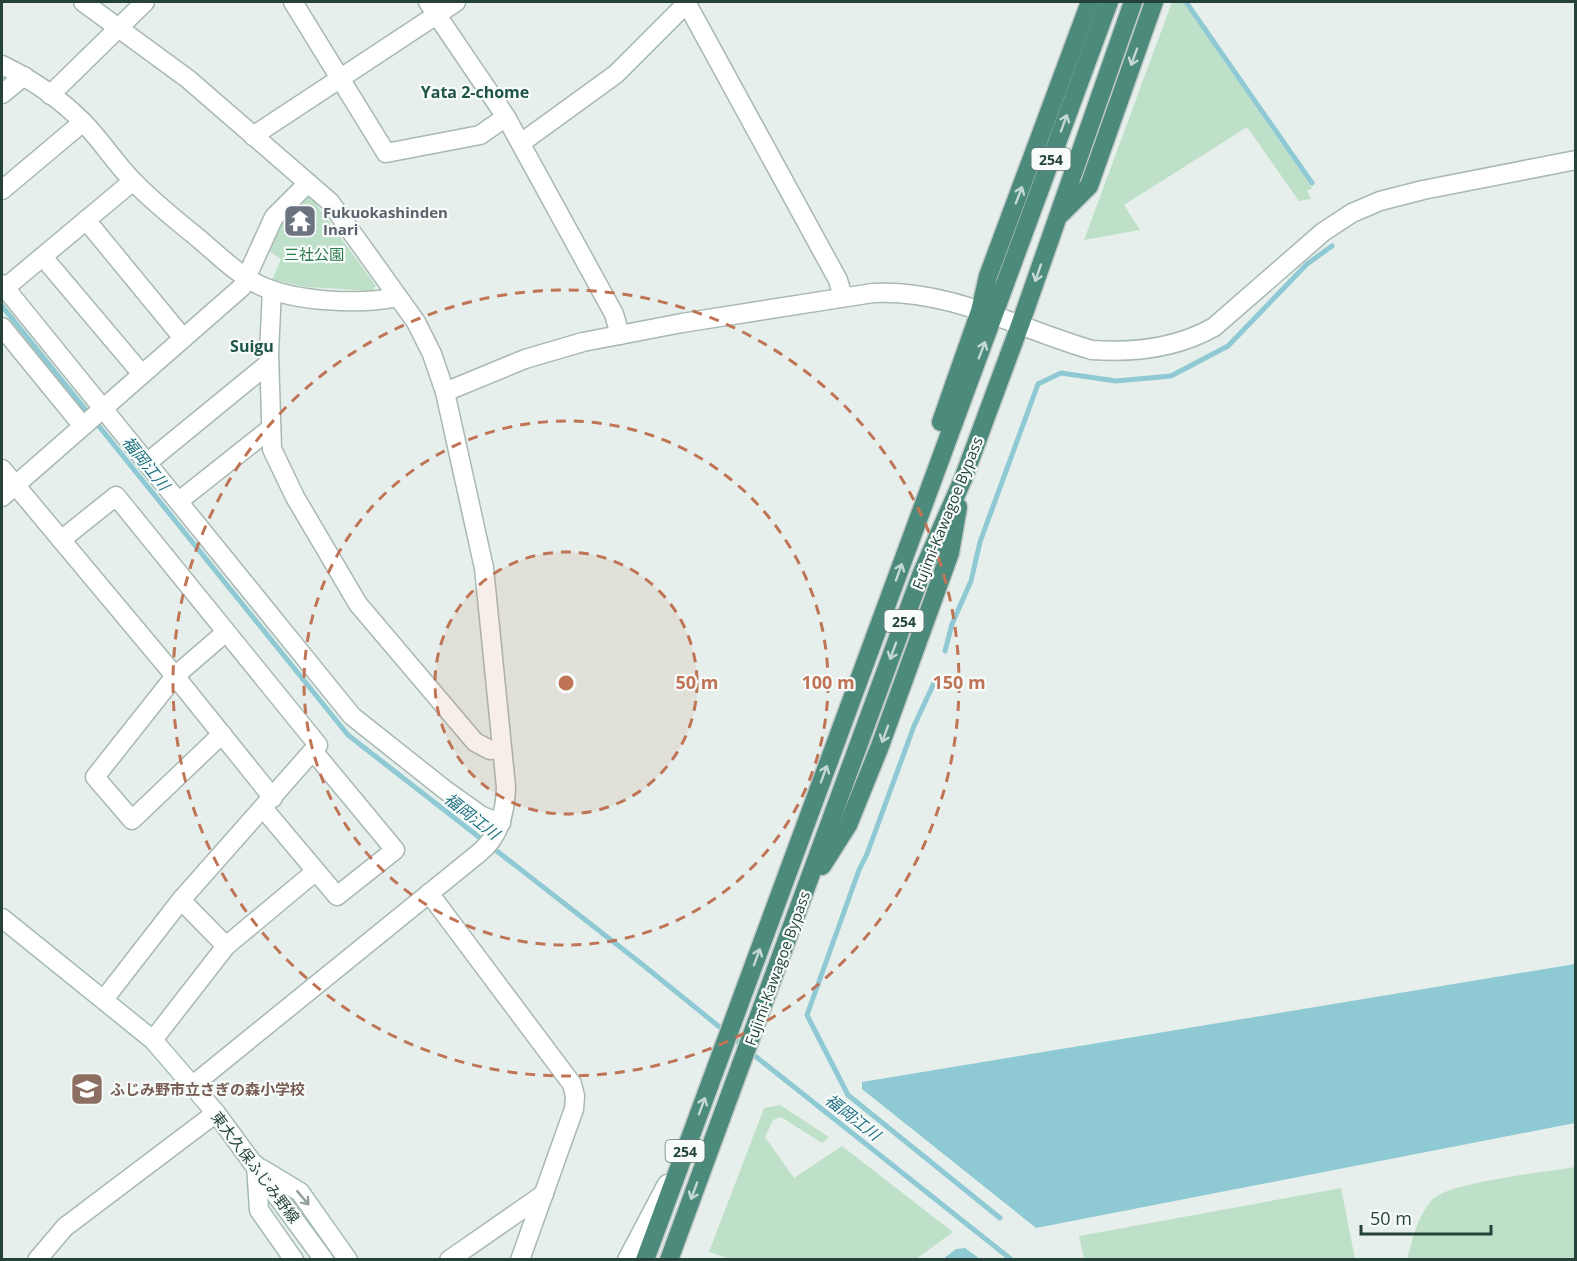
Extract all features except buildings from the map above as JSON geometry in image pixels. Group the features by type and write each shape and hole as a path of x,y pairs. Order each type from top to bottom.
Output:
{"highway":[{"name":"254","path":"987,314 988,276 1090,2"},
{"name":"254","path":"987,314 1109,2"},
{"name":"254","path":"1057,218 1089,186 1154,2"},
{"name":"Fujimi-Kawagoe Bypass","path":"669,1260 921,575 963,479 1020,326 1093,122 1101,88 1132,5"},
{"name":"Fujimi-Kawagoe Bypass","path":"645,1260 928,491 930,453 987,314"}],"street":[{"path":"82,2 188,79 330,202 398,297 422,333 445,392 484,568 506,787 493,837 429,893 193,1085"},
{"path":"50,95 145,2"},
{"path":"293,2 386,153 480,135 506,117"},
{"path":"253,136 339,77 432,8 456,2"},
{"path":"520,143 616,74 686,2 838,280 843,297"},
{"path":"432,8 506,117 614,314 620,335"},
{"path":"2,65 24,76 83,122 133,181 247,278 272,290 342,301 377,302 398,297"},
{"path":"2,94 24,76"},
{"path":"2,190 83,122"},
{"path":"445,392 525,359 575,344 843,297 902,292 945,299 1092,350 1136,350 1180,342 1214,327 1323,231 1352,213 1380,201 1424,190 1575,160"},
{"path":"92,417 3,286 43,257 133,181"},
{"path":"8,490 242,287 274,217 308,183"},
{"path":"86,220 183,338"},
{"path":"43,257 141,374"},
{"path":"272,290 269,363 272,449 295,497 358,604 475,742 490,750 502,749"},
{"path":"2,327 92,417 148,462 352,716 482,816 493,837"},
{"path":"148,462 269,363"},
{"path":"179,501 271,428"},
{"path":"2,468 8,490 61,540 222,734 316,871 337,896 395,850 313,751"},
{"path":"61,540 116,496 318,745 181,900 105,998"},
{"path":"222,734 132,820 95,777 175,676 226,632"},
{"path":"153,1040 226,946 316,871"},
{"path":"429,893 572,1084 575,1096 574,1109 520,1260"},
{"path":"181,900 226,946"},
{"name":"東大久保ふじみ野線","path":"2,918 105,998 153,1040 216,1113 324,1260"},
{"path":"37,1260 64,1227 216,1113"},
{"path":"627,1260 684,1153"},
{"path":"256,1165 259,1210 294,1260"},
{"path":"256,1165 300,1192 348,1260"},
{"path":"449,1260 544,1194"}],"green space":[{"path":"1172,2 1183,2 1312,188 1307,191 1311,199 1299,201 1247,127 1124,205 1140,230 1084,240"},
{"name":"三社公園","path":"303,194 313,200 376,286 372,291 306,287 272,280 281,259 264,248 277,222"},
{"path":"780,1105 829,1137 822,1143 781,1117 773,1120 765,1137 794,1178 842,1146 953,1232 916,1259 733,1260 709,1252 764,1108"},
{"path":"1575,1167 1575,1259 1407,1259 1423,1213 1432,1200 1442,1194 1477,1183"},
{"path":"1341,1188 1355,1259 1084,1259 1079,1236"}],"water":[{"path":"1575,964 1575,1123 1036,1228 862,1089 862,1082"},
{"path":"965,1248 980,1259 943,1259 956,1249"}],"waterway":[{"path":"1186,2 1312,183"},
{"path":"945,651 952,624 971,581 980,542 1038,384 1061,373 1116,381 1171,376 1228,346 1307,264 1332,246"},
{"name":"福岡江川","path":"2,306 348,735 638,961 743,1046"},
{"path":"934,683 914,726 807,1015 848,1095 1000,1218"},
{"name":"福岡江川","path":"750,1052 1012,1260"}],"place":[{"name":"Fukuokashinden Inari","path":"300,221"},
{"name":"ふじみ野市立さぎの森小学校","path":"87,1089"}],"district":[{"name":"Yata 2-chome","path":"475,92"},
{"name":"Suigu","path":"252,346"}]}
